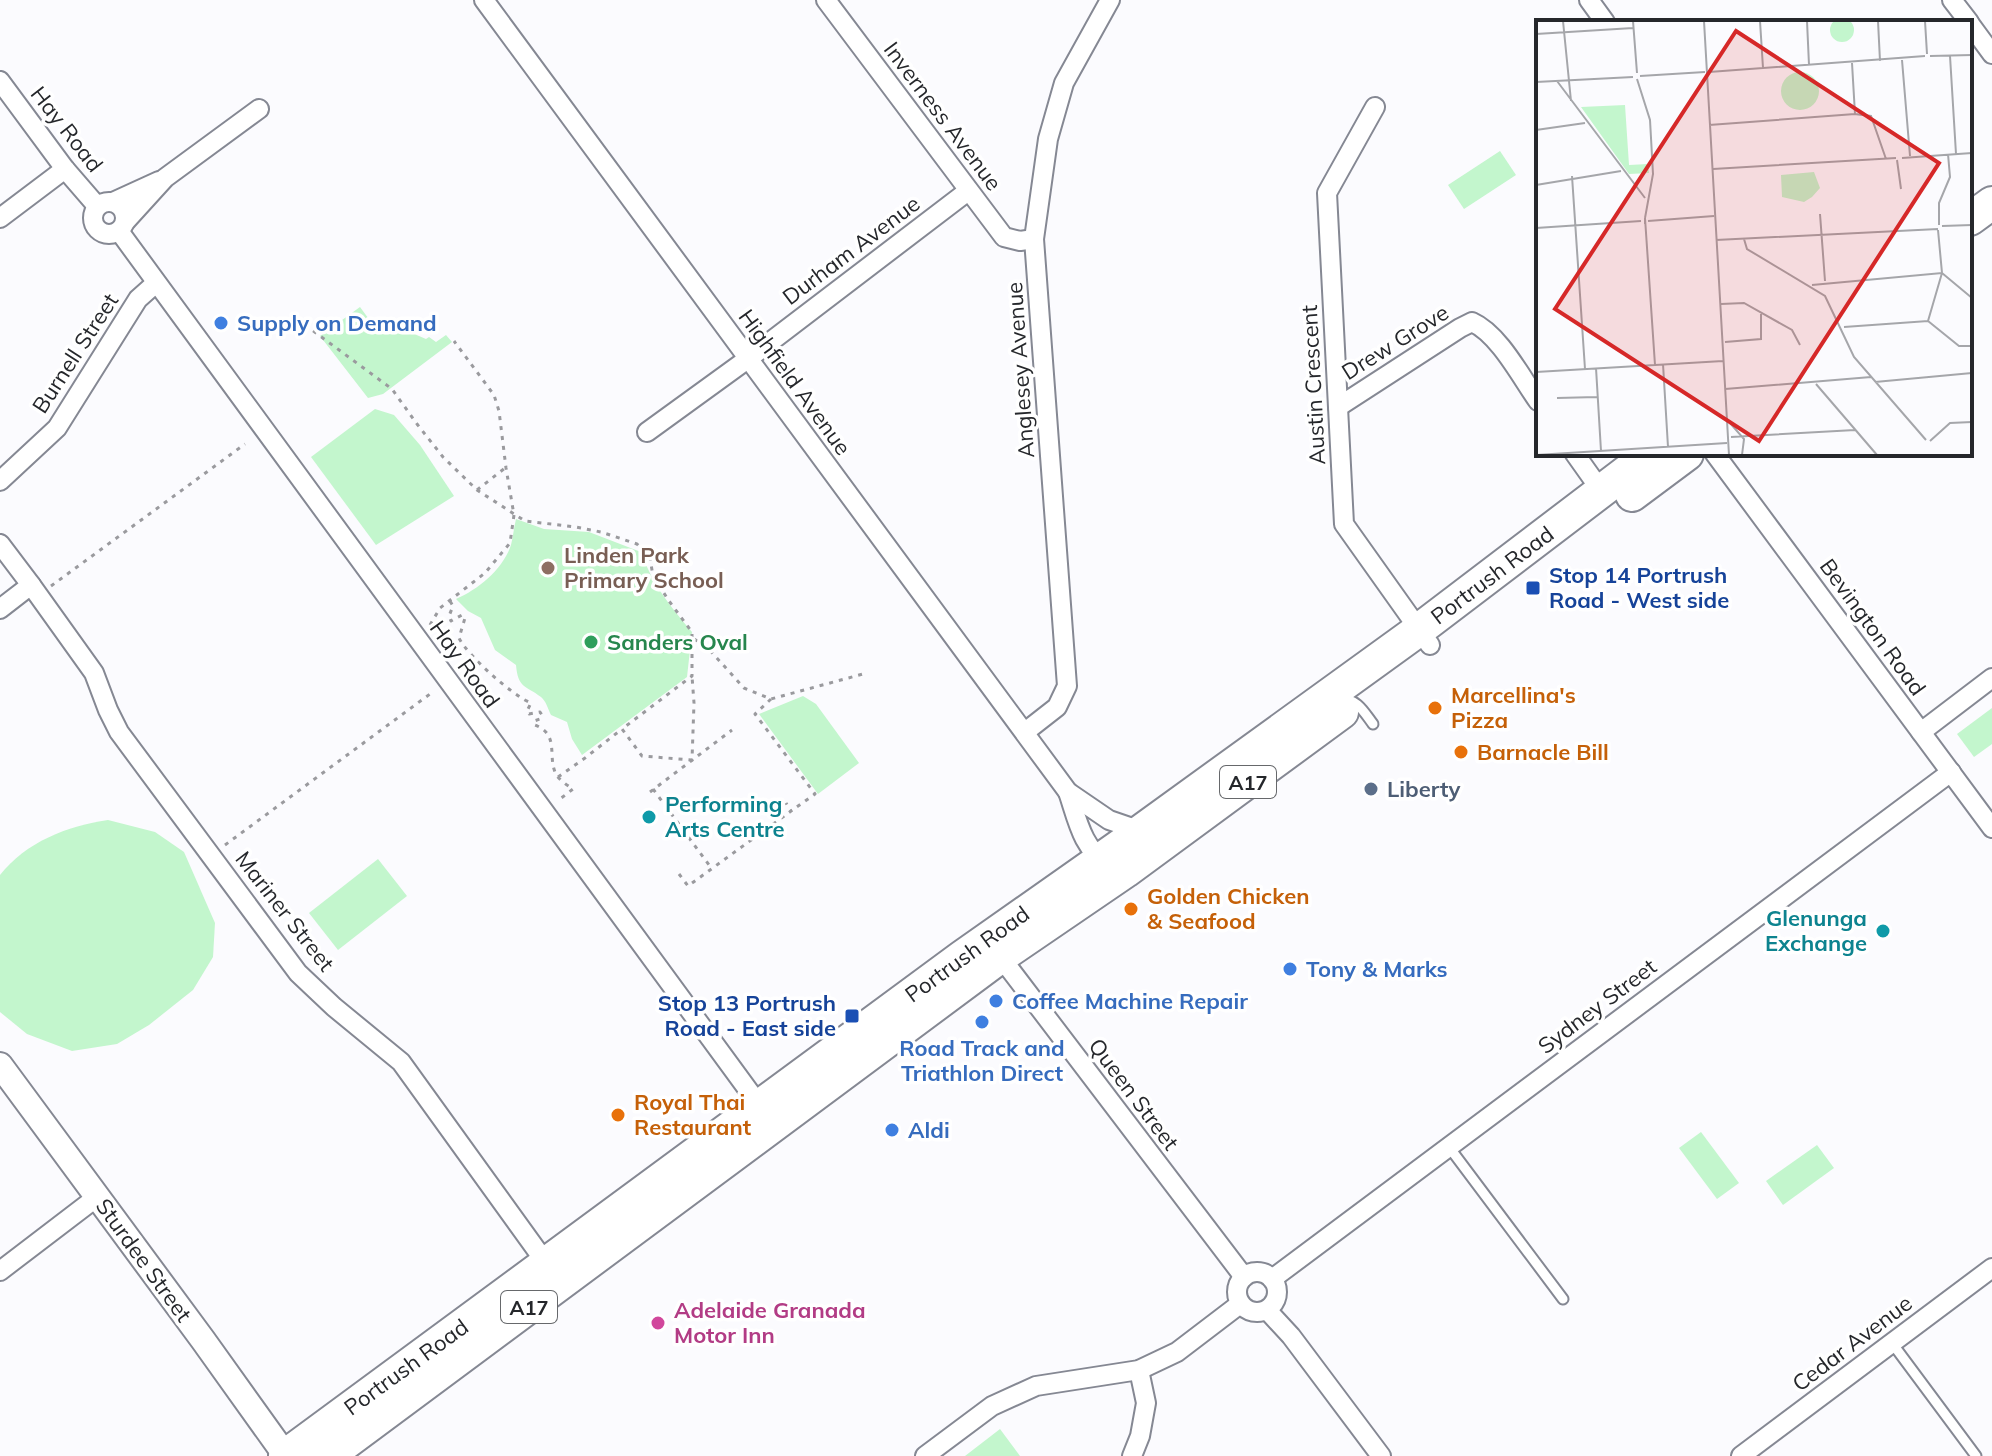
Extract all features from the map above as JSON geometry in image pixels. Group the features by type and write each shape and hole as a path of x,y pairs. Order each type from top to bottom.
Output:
{"highway":[{"path":"1972,218 1992,203"},
{"path":"1972,242 1992,227"},
{"name":"Portrush Road","path":"286,1456 553,1273 994,948 1113,865 1190,833 1364,713 1425,637 1647,456"},
{"name":"Portrush Road","path":"1155,846 1265,741 1425,637 1684,456"},
{"name":"Portrush Road","path":"328,1456 553,1273"}],"street":[{"name":"Highfield Avenue","path":"484,0 1068,792 1081,835 1113,865"},
{"name":"Inverness Avenue","path":"826,0 1004,237 1020,241 1034,239"},
{"name":"Anglesey Avenue","path":"1025,732 1057,707 1067,686 1034,239 1048,139 1064,83 1110,0"},
{"path":"1589,0 1604,20"},
{"path":"1952,0 1967,20"},
{"path":"1972,27 1992,54"},
{"name":"Hay Road","path":"0,81 65,169 105,204"},
{"name":"Austin Crescent","path":"1375,107 1327,193 1344,524 1425,637"},
{"path":"165,178 105,204 92,216 95,227 109,235 122,226 165,178 259,109"},
{"path":"0,218 65,169"},
{"name":"Durham Avenue","path":"647,432 968,191"},
{"path":"105,204 117,204 124,212 122,226"},
{"name":"Hay Road","path":"122,226 156,283 766,1115"},
{"name":"Burnell Street","path":"0,481 57,428 138,299 156,283"},
{"name":"Drew Grove","path":"1338,407 1472,322 1497,343 1536,398"},
{"path":"1576,456 1602,492"},
{"name":"Bevington Road","path":"1716,456 1992,828"},
{"path":"0,544 31,585 0,609"},
{"name":"Mariner Street","path":"31,585 94,673 119,732 298,973 401,1062 553,1273"},
{"path":"1921,732 1992,678"},
{"name":"Sydney Street","path":"1272,1279 1951,772"},
{"name":"Highfield Avenue","path":"1068,792 1155,846"},
{"name":"Queen Street","path":"994,948 1244,1277"},
{"name":"Sturdee Street","path":"0,1065 286,1456"},
{"path":"0,1271 97,1197"},
{"name":"Cedar Avenue","path":"1741,1456 1992,1268"},
{"path":"1261,1272 1272,1279 1276,1285 1273,1305 1259,1313 1240,1304 1236,1291 1244,1277 1261,1272"},
{"path":"925,1456 992,1406 1036,1386 1139,1370 1177,1352 1240,1304"},
{"path":"1267,1310 1291,1336 1381,1456"},
{"path":"1132,1456 1140,1436 1146,1403 1139,1370"},
{"path":"311,1456 366,1428"}],"lane":[{"path":"1265,741 1336,699 1345,698 1364,713"},
{"path":"1449,1147 1563,1299"},
{"path":"1892,1343 1976,1456"}],"path":[{"path":"297,319 392,389 443,457 477,490 525,521 601,532 637,544 650,558 653,576 692,632 692,760"},
{"path":"430,625 440,608 485,573 510,543 515,522 494,395 454,341"},
{"path":"50,587 245,444"},
{"path":"477,490 506,468"},
{"path":"450,601 453,606 449,616 451,621 462,615 465,618 459,638 462,645 521,699 531,703 527,711 529,714 540,712 542,715 534,721 535,725 543,729 552,742 558,777 573,789 560,799"},
{"path":"692,638 706,646 744,688 771,699"},
{"path":"679,874 688,886 815,794 755,714 771,699 863,674"},
{"path":"558,777 692,676"},
{"path":"225,845 430,694"},
{"path":"622,729 642,756 692,760"},
{"path":"712,869 652,790 732,730"},
{"path":"786,803 791,811"}],"green space":[{"path":"1500,151 1516,175 1464,209 1448,185"},
{"path":"360,307 371,322 377,318 436,342 446,335 452,342 383,394 368,398 320,336"},
{"path":"375,409 394,415 420,445 454,496 376,545 311,457"},
{"name":"Sanders Oval","path":"516,519 544,529 589,532 641,552 656,585 692,632 687,677 582,755 572,739 567,722 551,715 543,699 523,685 518,678 516,665 495,650 481,618 456,599 481,584 502,562 511,545"},
{"path":"803,696 816,704 859,763 818,794 759,714"},
{"path":"1992,708 1992,744 1974,757 1957,734"},
{"path":"108,820 155,832 184,852 215,923 213,957 193,990 149,1025 117,1044 72,1051 27,1034 0,1012 0,875 22,853 48,837 77,826"},
{"path":"378,859 407,896 338,950 309,913"},
{"path":"1701,1132 1739,1183 1717,1199 1679,1148"},
{"path":"1817,1145 1834,1168 1783,1205 1766,1181"},
{"path":"1000,1429 1020,1456 965,1456"}],"place":[{"name":"Supply on Demand","path":"221,323"},
{"name":"Linden Park Primary School","path":"548,568"},
{"name":"Stop 14 Portrush Road - West side","path":"1533,588"},
{"name":"Sanders Oval","path":"591,642"},
{"name":"Marcellina's Pizza","path":"1435,708"},
{"name":"Barnacle Bill","path":"1461,752"},
{"name":"Liberty","path":"1371,789"},
{"name":"Performing Arts Centre","path":"649,817"},
{"name":"Golden Chicken & Seafood","path":"1131,909"},
{"name":"Glenunga Exchange","path":"1883,931"},
{"name":"Tony & Marks","path":"1290,969"},
{"name":"Coffee Machine Repair","path":"996,1001"},
{"name":"Stop 13 Portrush Road - East side","path":"852,1016"},
{"name":"Road Track and Triathlon Direct","path":"982,1022"},
{"name":"Royal Thai Restaurant","path":"618,1115"},
{"name":"Aldi","path":"892,1130"},
{"name":"Adelaide Granada Motor Inn","path":"658,1323"}]}
